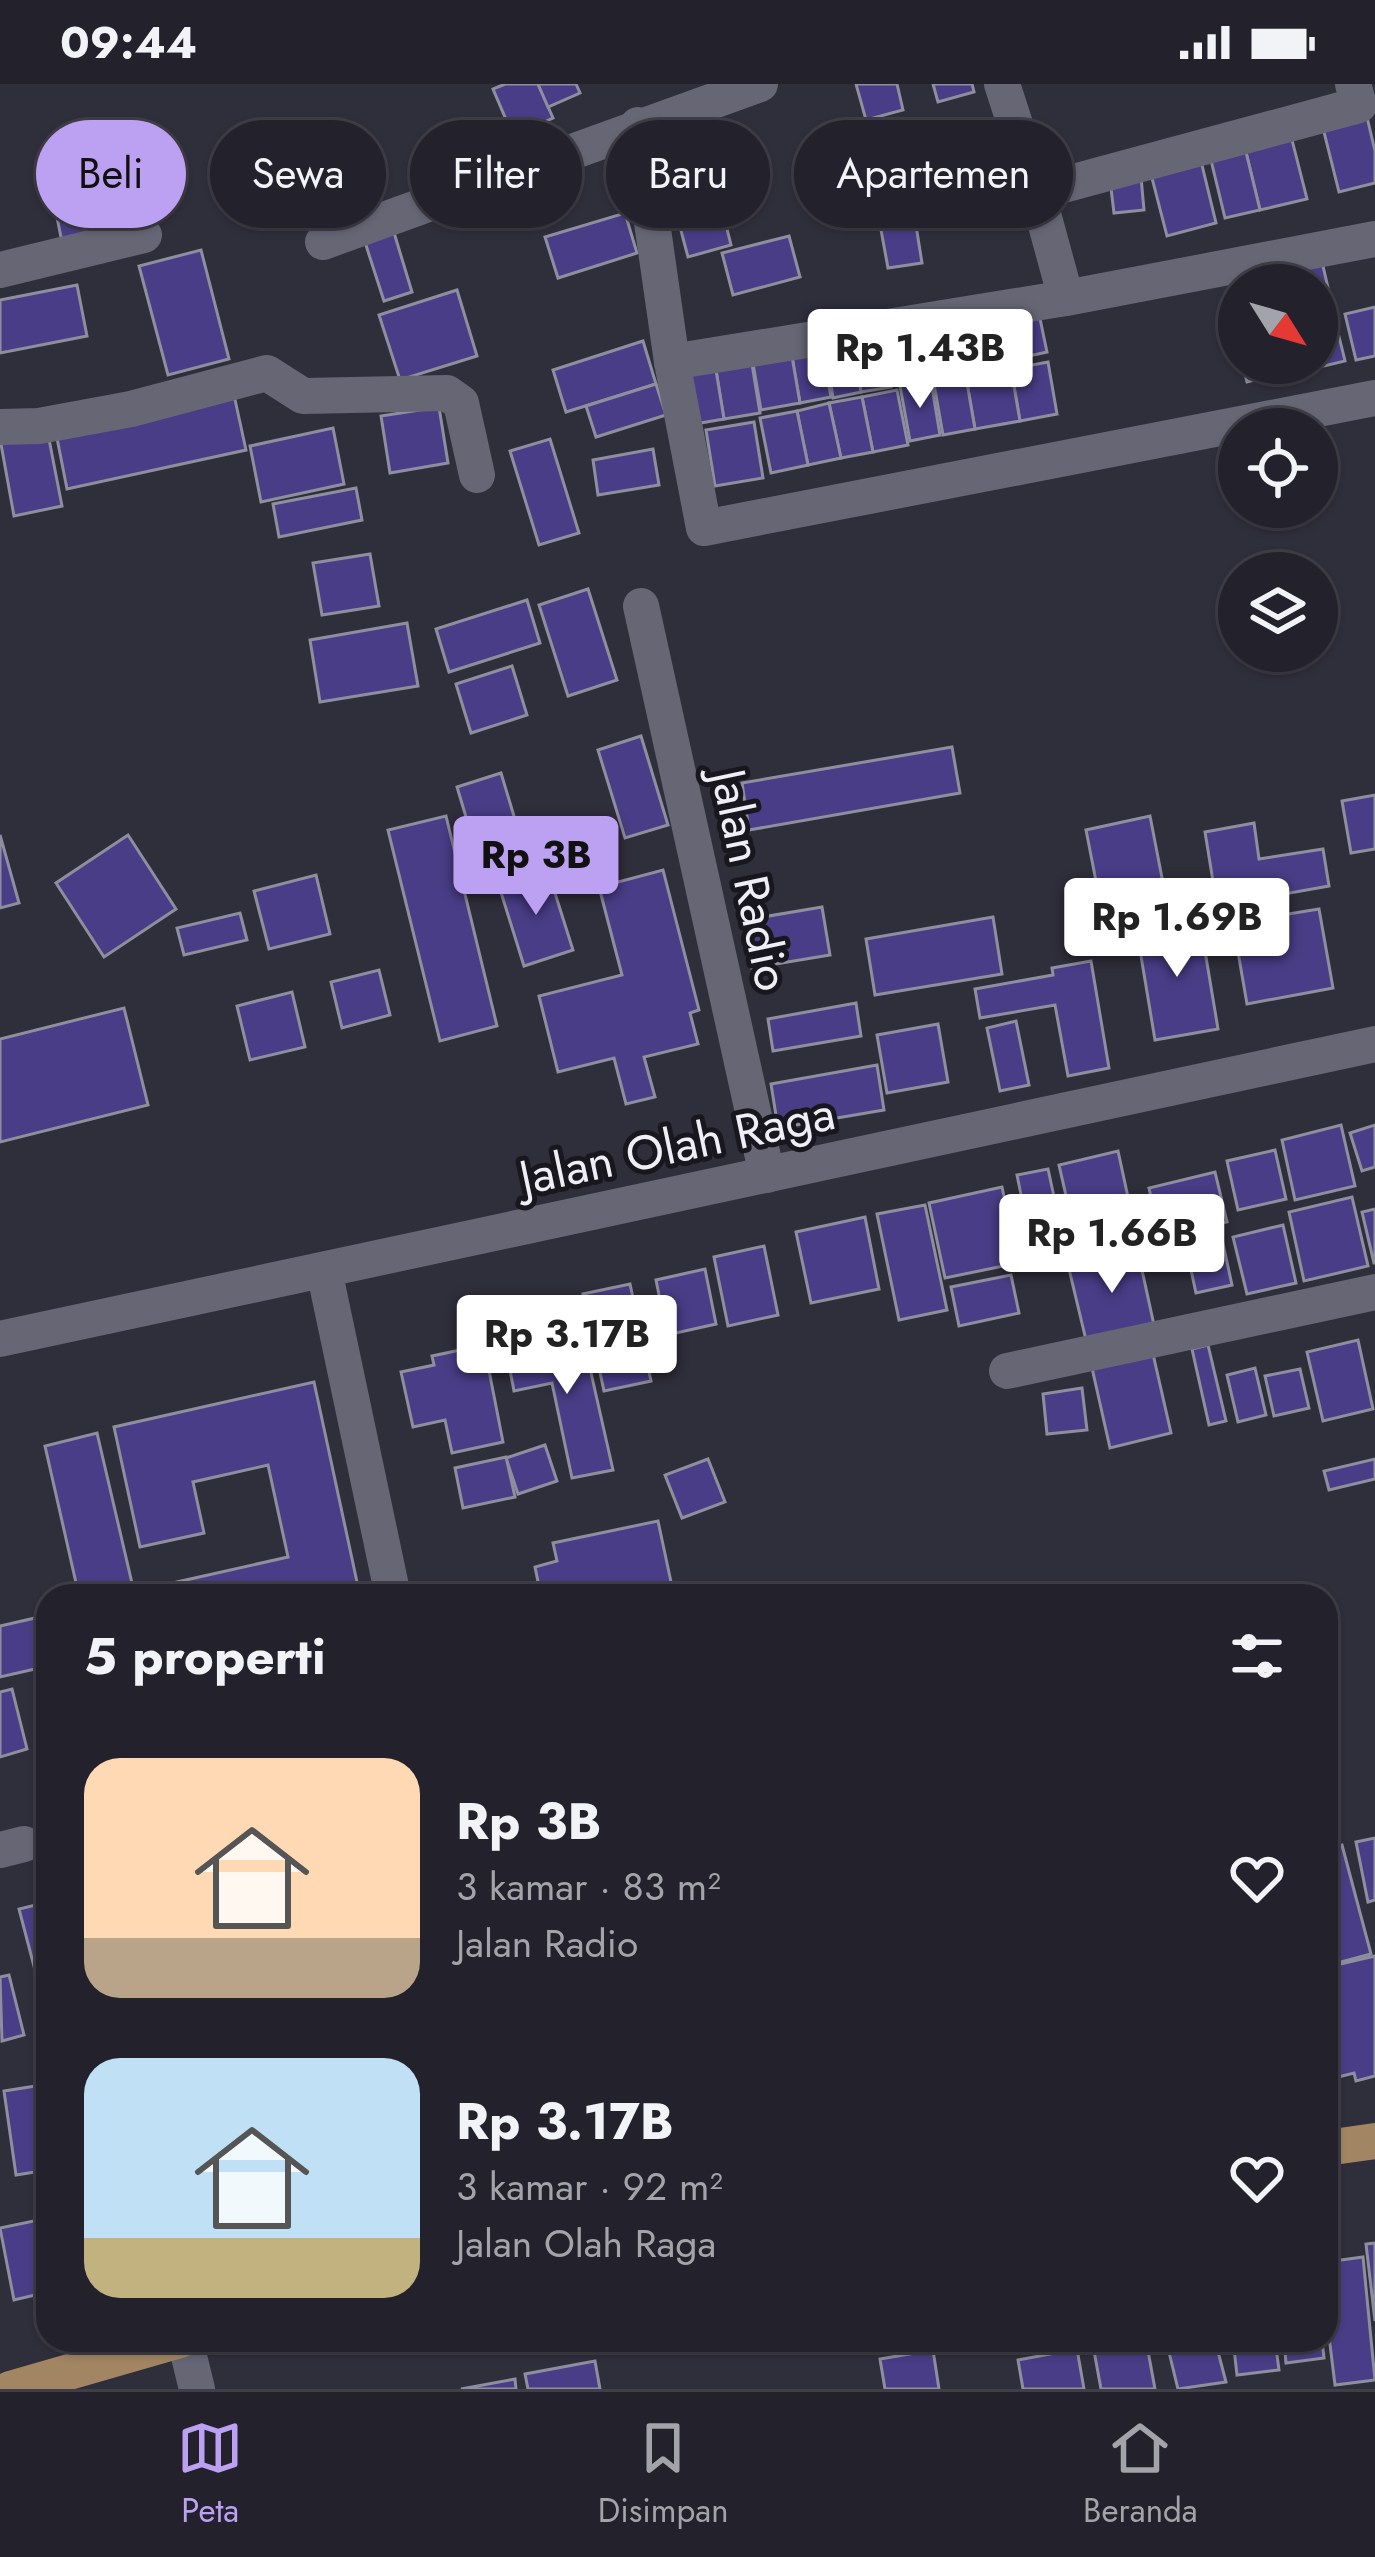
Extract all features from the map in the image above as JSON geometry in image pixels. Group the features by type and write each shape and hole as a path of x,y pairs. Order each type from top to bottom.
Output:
{"main road":[{"path":"1338,2146 1375,2141"},
{"path":"10,2389 140,2352"}],"street":[{"path":"652,120 756,84"},
{"path":"1002,84 1014,120"},
{"path":"1073,181 1359,105 1353,84"},
{"path":"323,242 606,137"},
{"path":"653,228 672,362 704,527 1375,398"},
{"path":"1047,228 1066,298"},
{"path":"0,270 144,235"},
{"path":"672,362 1066,298 1375,239"},
{"path":"0,428 39,426 131,409 267,373 303,396 455,396 461,403 477,475"},
{"name":"Jalan Radio","path":"641,606 766,1175"},
{"name":"Jalan Olah Raga","path":"0,1339 1375,1044"},
{"path":"324,1270 390,1584"},
{"path":"1007,1371 1375,1292"},
{"path":"186,2352 197,2389"}],"building":[{"path":"505,84 538,84 553,118 506,120 493,89"},
{"path":"538,84 576,84 580,93 548,107"},
{"path":"856,84 897,84 903,110 866,120"},
{"path":"933,84 972,84 974,92 938,102"},
{"path":"1366,113 1375,151 1375,183 1339,192 1322,124"},
{"path":"1291,136 1307,199 1260,210 1245,148"},
{"path":"1245,148 1260,210 1225,218 1210,156"},
{"path":"1201,161 1216,223 1167,236 1151,174"},
{"path":"1141,177 1144,210 1114,213 1110,180"},
{"path":"606,219 606,228 630,228 637,253 558,278 545,237"},
{"path":"392,226 412,292 384,301 363,236"},
{"path":"59,228 86,228 88,237 62,242"},
{"path":"86,228 117,228 118,231 88,237"},
{"path":"680,228 727,228 731,245 688,257"},
{"path":"881,228 916,228 922,263 888,268"},
{"path":"789,236 800,277 733,295 722,253"},
{"path":"201,250 229,359 168,375 139,266"},
{"path":"1320,253 1323,264 1284,264"},
{"path":"77,285 87,336 0,353 0,300"},
{"path":"457,290 477,356 400,380 379,315"},
{"path":"1034,290 1047,352 1001,362 988,300"},
{"path":"988,300 1001,362 968,369 955,307"},
{"path":"955,307 968,369 932,377 919,314"},
{"path":"1375,307 1375,356 1356,360 1345,314"},
{"path":"919,314 932,377 895,385 881,323"},
{"path":"1338,332 1345,361 1338,363"},
{"path":"819,333 831,397 800,403 789,339"},
{"path":"789,339 800,403 761,410 750,346"},
{"path":"643,341 656,384 566,412 553,370"},
{"path":"884,343 891,387 861,392 853,348"},
{"path":"749,346 760,413 724,419 713,352"},
{"path":"853,348 861,392 833,398 826,353"},
{"path":"713,352 724,419 695,424 684,357"},
{"path":"1048,362 1057,414 1020,421 1011,369"},
{"path":"1011,369 1020,421 975,429 966,377"},
{"path":"966,377 975,429 943,435 934,384"},
{"path":"931,381 940,435 910,441 900,386"},
{"path":"656,384 666,415 596,437 586,406"},
{"path":"897,390 908,445 873,452 862,397"},
{"path":"234,395 246,450 67,489 56,433"},
{"path":"862,397 873,452 841,458 829,403"},
{"path":"829,403 841,458 808,465 797,411"},
{"path":"439,407 448,463 390,473 381,416"},
{"path":"797,411 808,465 771,473 760,418"},
{"path":"754,422 763,478 715,486 706,430"},
{"path":"333,428 344,484 261,502 250,446"},
{"path":"48,434 62,506 14,516 1,444"},
{"path":"550,439 579,533 539,545 510,451"},
{"path":"653,449 659,485 598,495 593,460"},
{"path":"356,488 362,520 279,537 273,504"},
{"path":"370,554 379,606 322,615 313,563"},
{"path":"588,589 617,680 568,696 539,605"},
{"path":"527,600 540,643 449,672 436,629"},
{"path":"407,623 418,686 320,702 310,640"},
{"path":"512,666 527,715 471,733 456,684"},
{"path":"641,736 668,825 625,838 598,750"},
{"path":"952,747 960,793 749,830 742,783"},
{"path":"501,773 529,866 485,880 457,787"},
{"path":"1375,795 1375,849 1351,853 1342,801"},
{"path":"446,816 497,1026 440,1041 388,830"},
{"path":"1150,816 1169,914 1105,927 1086,830"},
{"path":"1254,823 1259,859 1323,849 1329,886 1217,906 1205,832"},
{"path":"0,835 19,903 0,908"},
{"path":"128,835 176,909 104,957 56,883"},
{"path":"663,870 699,1010 690,1013 698,1044 644,1057 655,1097 626,1104 614,1058 558,1072 539,996 622,975 599,887"},
{"path":"548,871 573,950 524,966 499,886"},
{"path":"316,875 330,934 269,949 254,891"},
{"path":"822,907 830,955 752,968 745,920"},
{"path":"1319,909 1333,988 1247,1004 1233,923"},
{"path":"240,913 247,940 184,955 177,928"},
{"path":"993,917 1002,974 875,995 866,939"},
{"path":"1200,921 1218,1029 1155,1040 1137,932"},
{"path":"1091,961 1109,1068 1068,1076 1055,1005 980,1018 975,989 1053,975 1052,968"},
{"path":"379,970 390,1015 342,1028 331,982"},
{"path":"292,992 305,1047 250,1060 237,1006"},
{"path":"856,1003 861,1036 773,1051 768,1019"},
{"path":"124,1008 148,1105 0,1142 0,1039"},
{"path":"1016,1021 1029,1085 1000,1091 987,1028"},
{"path":"938,1024 948,1082 887,1093 877,1035"},
{"path":"877,1065 884,1110 778,1128 771,1084"},
{"path":"1341,1125 1355,1186 1295,1200 1282,1140"},
{"path":"1375,1125 1375,1167 1362,1171 1350,1133"},
{"path":"1275,1150 1286,1199 1238,1210 1227,1161"},
{"path":"1118,1151 1136,1234 1078,1248 1059,1165"},
{"path":"1048,1169 1065,1247 1033,1254 1017,1175"},
{"path":"1215,1172 1227,1222 1160,1238 1149,1188"},
{"path":"1002,1187 1018,1263 945,1278 929,1203"},
{"path":"1352,1197 1368,1266 1304,1281 1289,1212"},
{"path":"925,1205 947,1310 899,1320 877,1214"},
{"path":"1375,1209 1375,1263 1374,1263 1362,1212"},
{"path":"865,1217 879,1289 811,1303 796,1232"},
{"path":"1283,1225 1296,1283 1247,1294 1233,1237"},
{"path":"1222,1239 1232,1285 1196,1293 1186,1247"},
{"path":"764,1246 778,1315 728,1326 714,1257"},
{"path":"1138,1252 1154,1325 1086,1340 1069,1269"},
{"path":"705,1269 716,1324 667,1335 656,1280"},
{"path":"1011,1275 1019,1313 959,1326 951,1287"},
{"path":"630,1284 651,1381 604,1391 583,1294"},
{"path":"582,1333 613,1470 572,1478 552,1383 514,1391 506,1349"},
{"path":"1358,1340 1373,1409 1323,1421 1307,1352"},
{"path":"484,1345 503,1442 452,1453 445,1420 413,1427 401,1372 434,1365 432,1356"},
{"path":"1208,1345 1226,1421 1209,1425 1192,1349"},
{"path":"1153,1354 1171,1433 1110,1448 1092,1368"},
{"path":"1255,1368 1266,1415 1238,1422 1227,1375"},
{"path":"1300,1369 1309,1408 1274,1416 1265,1376"},
{"path":"314,1382 357,1584 177,1584 288,1557 268,1465 193,1482 204,1533 140,1547 114,1427"},
{"path":"1082,1388 1087,1430 1047,1434 1043,1394"},
{"path":"97,1433 132,1584 76,1584 45,1446"},
{"path":"545,1445 557,1481 518,1494 506,1458"},
{"path":"506,1457 515,1497 463,1508 455,1468"},
{"path":"708,1459 725,1502 682,1518 665,1475"},
{"path":"1375,1459 1375,1479 1329,1490 1324,1471"},
{"path":"658,1521 671,1584 539,1584 535,1567 557,1561 553,1543"},
{"path":"36,1618 36,1669 0,1677 0,1626"},
{"path":"12,1689 27,1749 0,1757 0,1692"},
{"path":"1375,1838 1375,1900 1368,1902 1356,1842"},
{"path":"1342,1845 1371,1954 1338,1963 1338,1846"},
{"path":"36,1905 36,1974 19,1909"},
{"path":"1375,1956 1375,2076 1356,2081 1354,2073 1338,2077 1338,1965"},
{"path":"9,1975 24,2035 2,2041 0,1977"},
{"path":"36,2086 36,2172 16,2175 4,2091"},
{"path":"36,2220 36,2295 14,2300 0,2228"},
{"path":"1375,2243 1375,2321 1366,2244"},
{"path":"1363,2257 1375,2380 1335,2385 1331,2352 1338,2352 1338,2260"},
{"path":"933,2352 939,2389 885,2389 880,2359"},
{"path":"1078,2352 1084,2389 1023,2389 1018,2360"},
{"path":"1094,2352 1148,2352 1155,2389 1101,2389"},
{"path":"1169,2352 1218,2352 1226,2382 1178,2389"},
{"path":"1234,2352 1277,2352 1279,2370 1237,2375"},
{"path":"1285,2352 1323,2352 1324,2358 1286,2363"},
{"path":"595,2361 600,2389 528,2389 525,2374"},
{"path":"515,2379 516,2389 461,2389"}]}
